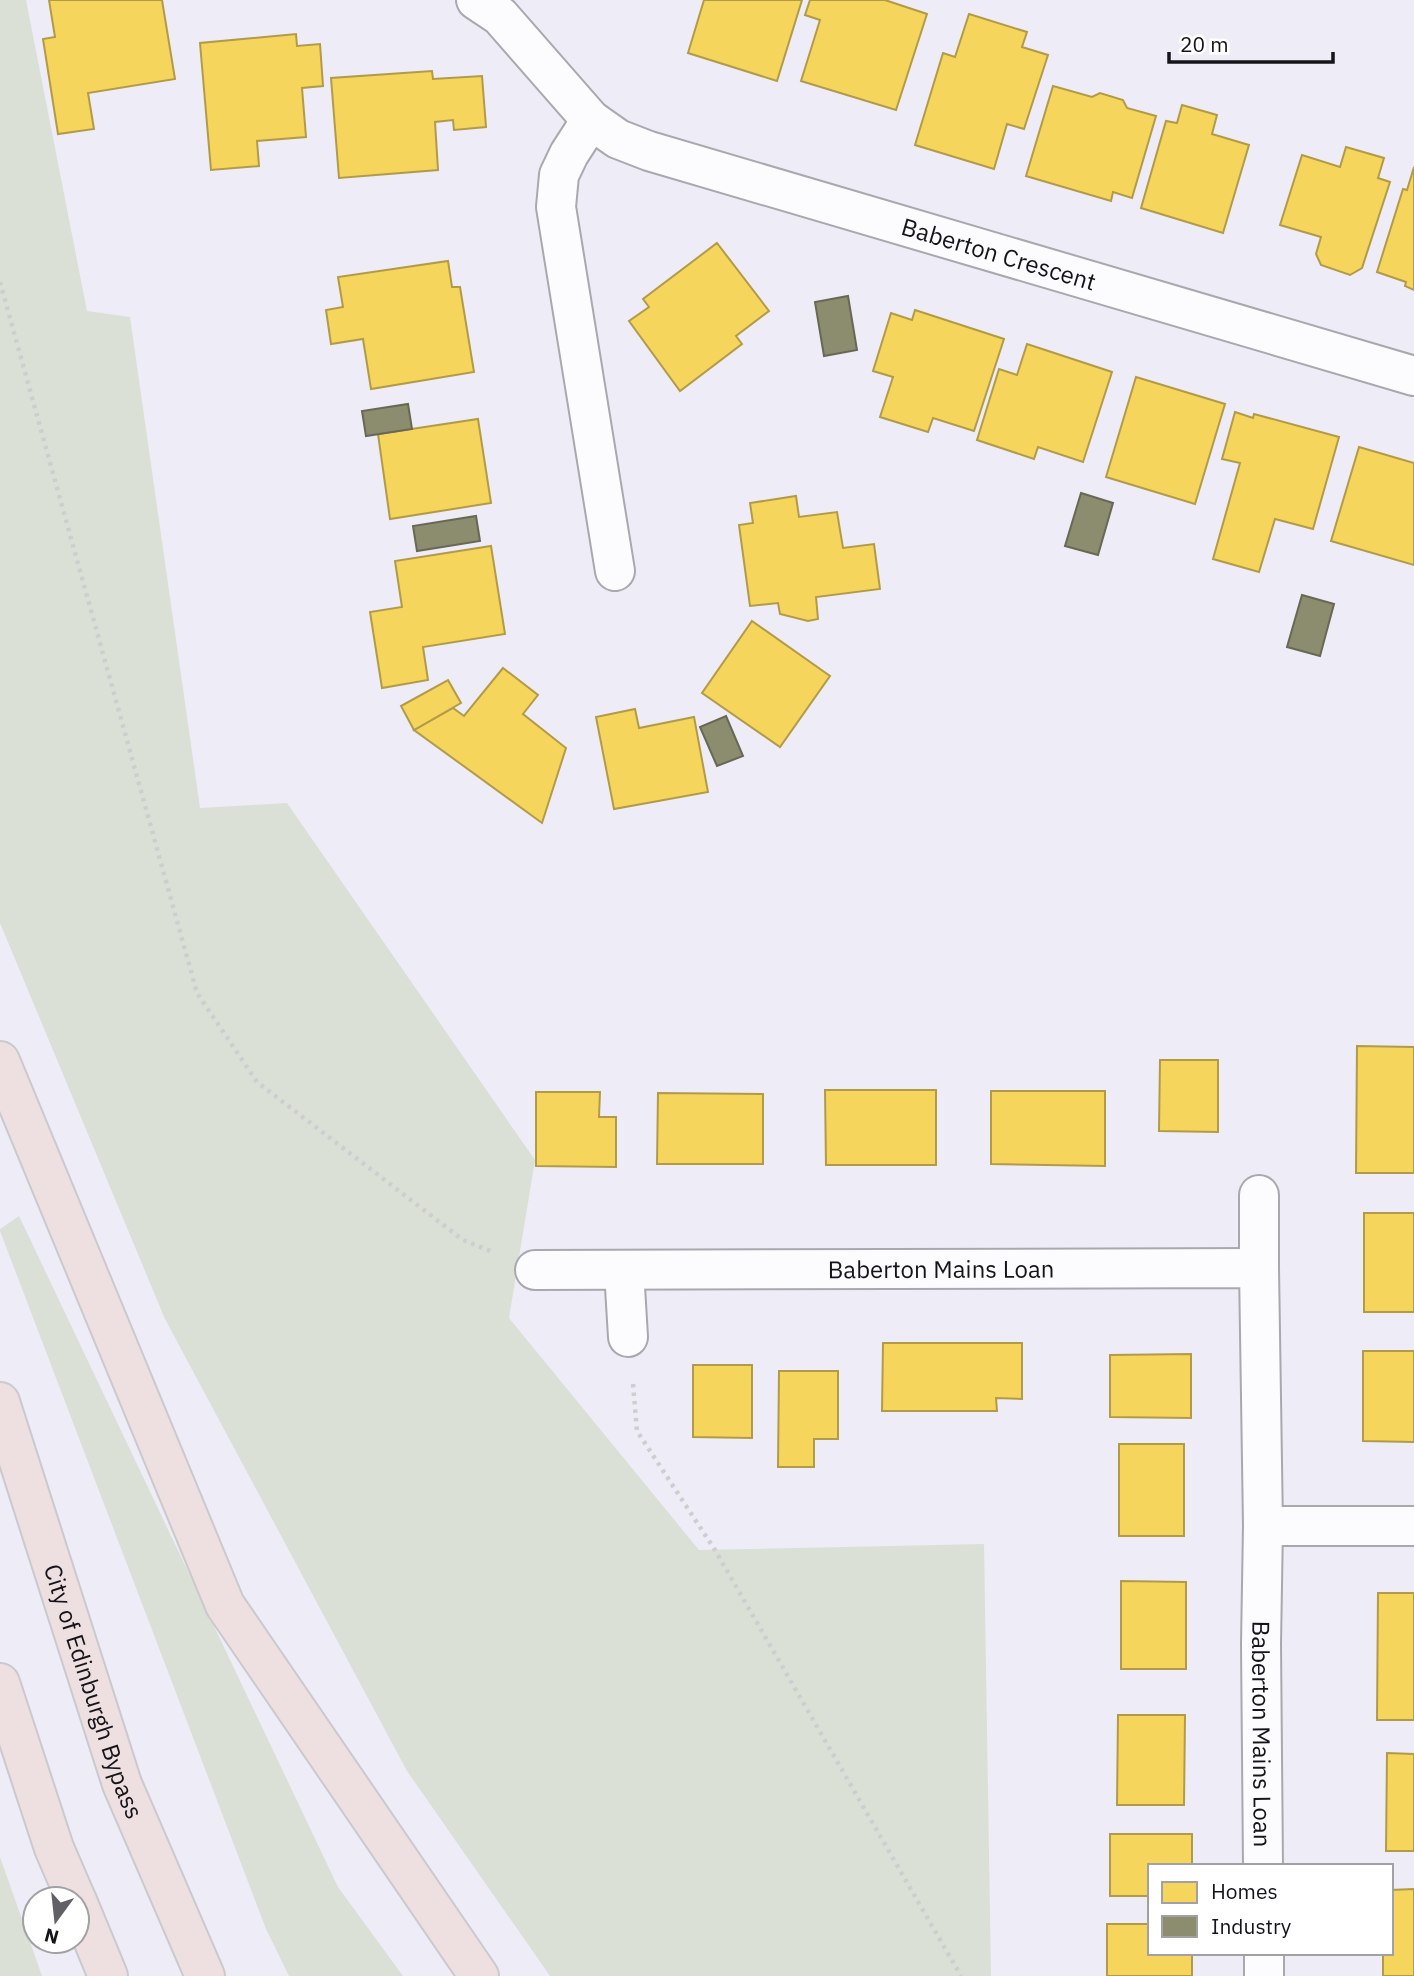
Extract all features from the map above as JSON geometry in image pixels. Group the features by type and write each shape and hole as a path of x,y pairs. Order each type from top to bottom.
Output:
{"highway":[{"path":"0,1061 226,1605 479,1976"},
{"name":"City of Edinburgh Bypass","path":"0,1402 122,1784 205,1976"},
{"path":"0,1684 54,1848 70,1885"},
{"path":"91,1936 108,1976"}],"street":[{"name":"Baberton Crescent","path":"476,0 500,16 591,120 618,139 649,151 1414,376"},
{"path":"591,120 559,175 556,207 615,571"},
{"name":"Baberton Mains Loan","path":"1259,1195 1263,1864"},
{"name":"Baberton Mains Loan","path":"535,1270 1259,1268"},
{"path":"624,1270 628,1337"},
{"path":"1263,1526 1414,1526"},
{"path":"1264,1955 1264,1976"}],"path":[{"path":"0,282 198,993 257,1082 463,1240 535,1270"},
{"path":"628,1337 637,1431 715,1550 961,1976"}],"shaded area":[{"path":"0,0 26,0 87,311 130,317 200,808 287,803 535,1160 509,1318 699,1550 984,1544 991,1976 550,1976 407,1771 165,1319 0,923"},
{"path":"19,1216 338,1887 403,1976 289,1976 266,1929 0,1231"},
{"path":"0,1857 21,1916 21,1955 35,1955 42,1976 0,1976"}],"building: Homes":[{"path":"49,0 162,0 175,79 88,93 94,129 58,134 43,39 55,37"},
{"path":"704,0 802,0 777,81 688,53"},
{"path":"810,0 885,0 927,14 896,110 801,81 820,20 805,15"},
{"path":"969,14 1027,32 1022,47 1048,55 1024,129 1007,124 994,169 915,145 943,53 955,57"},
{"path":"296,34 297,46 320,44 323,86 302,88 306,137 257,141 259,166 211,170 200,43"},
{"path":"432,71 433,79 482,76 486,127 454,130 453,120 435,122 438,170 339,178 331,78"},
{"path":"1053,86 1092,97 1100,93 1123,100 1127,108 1156,116 1132,198 1113,192 1111,201 1026,176"},
{"path":"1182,105 1217,115 1212,134 1249,145 1223,233 1141,208 1166,121 1177,123"},
{"path":"1346,147 1384,158 1378,178 1390,182 1362,268 1350,275 1321,265 1316,254 1321,237 1280,225 1302,155 1340,167"},
{"path":"1414,167 1414,290 1405,286 1406,282 1377,272 1403,189 1407,190"},
{"path":"717,243 769,311 736,336 742,344 680,391 629,321 649,307 643,299"},
{"path":"448,261 452,287 460,287 474,372 371,389 363,339 331,344 326,310 343,307 338,277"},
{"path":"915,310 1004,339 974,431 933,418 928,432 880,417 893,377 873,371 891,313 912,320"},
{"path":"1027,344 1112,372 1083,462 1038,447 1034,459 977,440 999,369 1017,375"},
{"path":"1136,377 1225,404 1195,504 1106,477"},
{"path":"1235,412 1253,418 1254,414 1339,437 1313,529 1275,519 1259,572 1213,559 1240,463 1222,459"},
{"path":"478,419 491,503 390,519 378,434"},
{"path":"1359,447 1414,463 1414,565 1331,541"},
{"path":"796,496 799,517 837,512 843,548 874,544 880,589 816,597 818,619 808,621 780,614 778,603 750,606 739,525 753,523 750,503"},
{"path":"491,546 505,634 423,647 428,680 382,688 370,612 402,607 395,561"},
{"path":"752,621 830,676 780,747 702,693"},
{"path":"503,668 538,695 523,714 566,748 542,823 414,730 453,708 464,716"},
{"path":"448,680 461,703 414,730 401,706"},
{"path":"635,709 639,728 694,717 708,792 614,809 596,717"},
{"path":"1357,1046 1414,1047 1414,1173 1356,1173"},
{"path":"1160,1060 1218,1060 1218,1132 1159,1131"},
{"path":"825,1090 936,1090 936,1165 826,1165"},
{"path":"991,1091 1105,1091 1105,1166 991,1164"},
{"path":"536,1092 600,1092 599,1117 616,1117 616,1167 536,1166"},
{"path":"658,1093 763,1094 763,1164 657,1164"},
{"path":"1364,1213 1414,1213 1414,1312 1364,1312"},
{"path":"883,1343 1022,1343 1022,1399 996,1398 997,1411 882,1411"},
{"path":"1363,1351 1414,1351 1414,1442 1363,1441"},
{"path":"1191,1354 1191,1418 1110,1417 1110,1355"},
{"path":"693,1365 752,1365 752,1438 693,1437"},
{"path":"779,1371 838,1371 838,1439 814,1439 814,1467 778,1467"},
{"path":"1119,1444 1184,1444 1184,1536 1119,1536"},
{"path":"1121,1581 1186,1582 1186,1669 1121,1669"},
{"path":"1378,1593 1414,1593 1414,1720 1377,1720"},
{"path":"1118,1715 1185,1715 1184,1805 1117,1805"},
{"path":"1387,1753 1414,1754 1414,1851 1386,1851"},
{"path":"1110,1834 1192,1834 1192,1864 1148,1864 1148,1896 1110,1896"},
{"path":"1414,1889 1414,1976 1383,1976 1383,1955 1393,1955 1393,1890"},
{"path":"1107,1924 1148,1924 1148,1955 1192,1955 1192,1976 1107,1976"}],"building: Industry":[{"path":"848,296 857,350 824,356 815,302"},
{"path":"408,404 412,429 366,436 362,411"},
{"path":"1081,493 1113,503 1098,555 1065,546"},
{"path":"476,516 480,541 417,551 413,526"},
{"path":"1302,595 1334,604 1320,656 1287,647"},
{"path":"726,716 743,756 717,766 700,727"}]}
